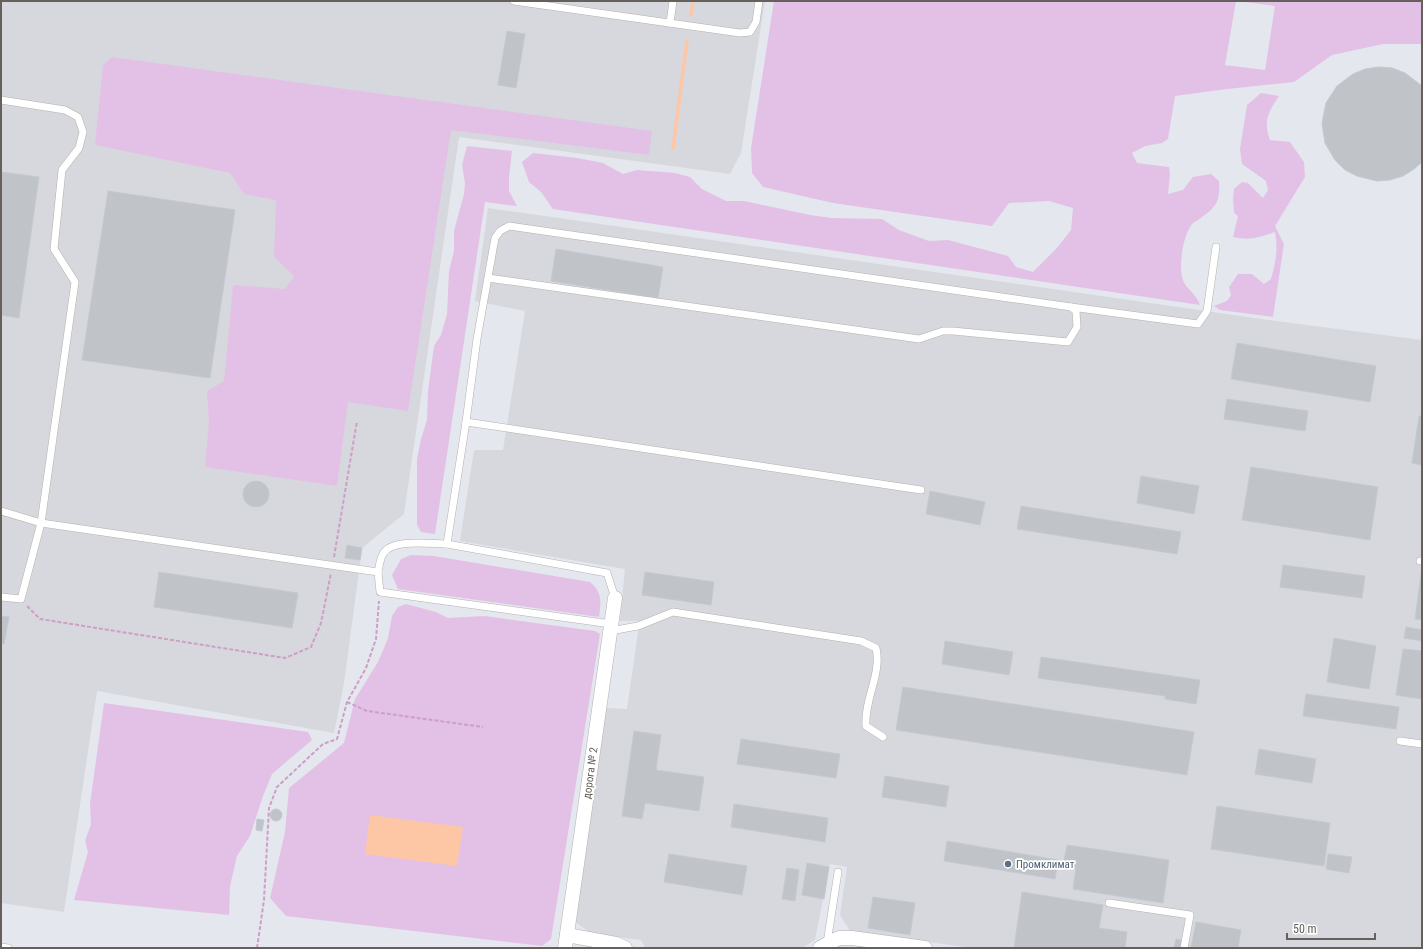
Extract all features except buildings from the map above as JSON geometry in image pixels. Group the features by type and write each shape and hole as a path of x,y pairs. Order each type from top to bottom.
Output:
{"street":[{"name":"дорога № 2","path":"566,942 615,598"},
{"path":"823,946 839,938 852,938 925,948"},
{"path":"566,942 616,944 625,948"}],"lane":[{"path":"514,1 740,33 750,32 756,22 759,1"},
{"path":"670,23 673,1"},
{"path":"1,100 64,110 78,117 83,132 79,148 62,170 54,249 75,282 41,523 21,599 1,597"},
{"path":"446,544 466,422 477,339 495,238 500,231 509,226 1198,324 1207,311 1216,247"},
{"path":"488,278 919,339 943,331 953,331 1068,342 1077,327 1076,311 1070,307"},
{"path":"466,422 921,490"},
{"path":"1,511 41,523 378,572"},
{"path":"615,598 607,574 446,544 406,543 392,546 383,553 378,572 380,592 610,628 638,626 673,612 861,641 876,648 878,659 865,714 866,726 883,737"},
{"path":"1400,741 1422,744"},
{"path":"823,946 838,872"},
{"path":"1109,903 1190,915 1184,948"},
{"path":"1,947 8,948"}],"path":[{"path":"21,599 40,619 285,658 311,648 320,623 332,566 357,421"},
{"path":"257,948 264,900 268,808 277,787 323,744 337,739 347,702 366,668 376,639 380,592"},
{"path":"347,702 367,711 483,727"}],"shaded area":[{"path":"1,1 765,1 741,153 730,174 459,137 404,514 362,548 344,683 334,733 97,691 64,912 1,903"},
{"path":"774,1 1236,1 1225,65 1265,70 1275,6 1237,1 1422,1 1422,44 1383,44 1332,55 1294,82 1175,96 1168,139 1162,143 1145,146 1132,153 1137,163 1169,167 1170,174 1168,194 1183,190 1193,177 1211,174 1219,181 1219,193 1215,206 1192,224 1186,236 1182,251 1181,267 1184,283 1196,297 1200,305 553,209 541,192 529,182 522,162 533,153 577,158 603,163 623,174 637,170 675,173 690,177 702,189 726,201 744,201 810,215 832,218 882,219 899,230 929,241 948,240 1008,256 1016,267 1033,272 1056,249 1071,230 1073,208 1049,201 1009,203 992,226 833,203 763,187 752,173 751,148"},
{"path":"112,57 652,131 649,155 451,130 408,411 348,402 337,486 205,467 209,421 207,391 224,381 233,285 285,289 294,276 274,257 276,200 244,194 230,173 95,145 103,65"},
{"path":"1261,93 1279,96 1269,112 1267,127 1270,140 1290,142 1304,162 1305,177 1275,226 1284,244 1273,317 1220,310 1214,306 1227,301 1231,295 1229,287 1238,274 1252,274 1264,284 1271,279 1274,267 1276,256 1275,232 1259,237 1233,237 1238,216 1234,213 1234,189 1242,182 1248,183 1263,198 1268,190 1266,181 1242,164 1240,149 1247,105"},
{"path":"467,146 512,151 509,191 517,206 485,202 435,534 421,532 417,525 417,459 427,420 428,391 434,346 441,335 447,314 449,271 454,251 454,231 464,194 465,183 462,165"},
{"path":"488,208 1276,321 1422,340 1422,948 972,948 850,931 840,915 847,867 830,864 815,940 802,948 645,948 641,940 592,934 574,921 606,708 627,709 638,632 638,621 620,621 625,569 460,541 474,450 503,450 525,311 475,301"},
{"path":"411,555 434,556 590,582 599,594 599,617 398,589 392,575 401,559"},
{"path":"406,604 436,612 448,618 484,616 595,631 600,634 551,939 542,946 286,916 270,898 285,832 289,788 344,743 355,699 378,662 388,638 392,616 398,607"},
{"path":"104,703 308,732 312,740 272,774 250,836 237,856 230,886 229,915 74,900 88,852 85,841 91,824 90,804"},
{"path":"370,815 463,827 457,866 365,854"}],"waterway":[{"path":"691,15 693,1"},
{"path":"673,148 687,41"}],"place":[{"name":"Промклимат","path":"1008,864"}]}
